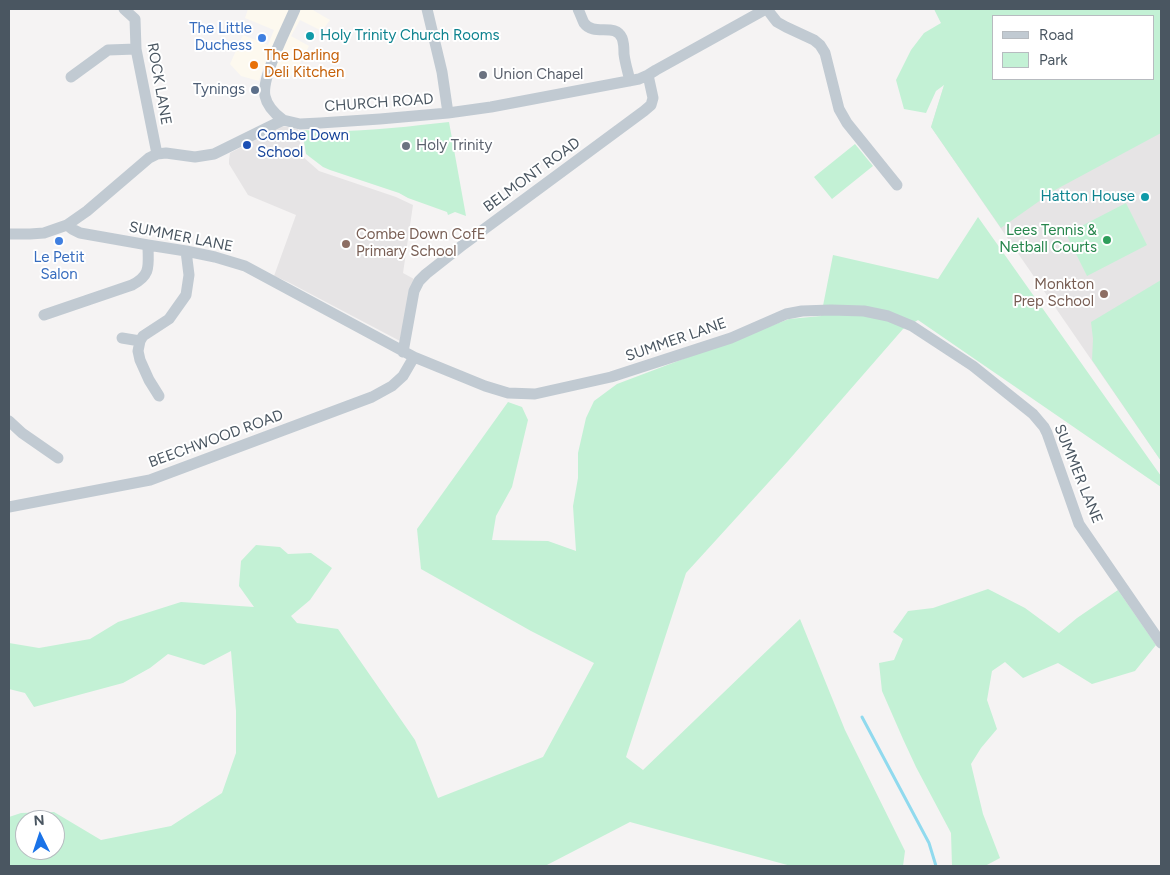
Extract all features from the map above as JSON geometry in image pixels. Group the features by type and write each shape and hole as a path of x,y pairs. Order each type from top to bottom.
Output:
{"street":[{"name":"ROCK LANE","path":"124,9 136,14 136,49 157,154"},
{"path":"283,120 274,114 265,97 264,89 272,63 295,9"},
{"path":"427,9 442,72 448,113"},
{"path":"578,9 584,24 589,28 618,32 622,38 630,81"},
{"path":"767,9 777,22 814,40 820,45 825,53 839,109 847,123 897,185"},
{"name":"CHURCH ROAD","path":"283,120 300,124 448,113 491,107 630,81 648,76 767,9"},
{"path":"70,77 108,50 136,49"},
{"name":"BELMONT ROAD","path":"403,352 414,291 419,281 464,244 651,105 653,98 648,76"},
{"path":"9,234 44,233 67,225 87,211 149,158 157,154 166,153 195,157 214,154 283,120"},
{"name":"SUMMER LANE","path":"67,225 80,233 186,250 245,266 403,352 485,386 508,393 535,394 611,377 731,338 786,314 802,311 831,310 864,311 888,316 912,326 973,366 1033,414 1044,427 1079,524 1161,643"},
{"path":"44,315 141,281 148,268 148,245"},
{"path":"160,396 149,380 138,351 143,336 169,319 186,295 189,275 186,250"},
{"path":"122,338 140,341"},
{"name":"BEECHWOOD ROAD","path":"9,507 150,480 372,397 398,381 414,357"},
{"path":"9,421 22,433 58,458"}],"shaded area":[{"path":"248,9 311,9 330,20 322,31 300,20 291,36 309,46 294,75 288,76 263,68 259,81 241,76 230,64 243,35 268,45 274,30 245,18"},
{"name":"Monkton Prep School","path":"934,9 1161,9 1161,461 931,127 955,50"},
{"name":"Combe Down CofE Primary School","path":"282,126 298,129 302,156 319,171 396,197 413,205 403,273 414,279 400,341 274,276 296,215 248,195 229,164 229,160 230,153"}],"green space":[{"path":"934,9 1161,9 1161,133 1055,190 1001,228 931,127 944,85 936,91 926,113 904,109 896,80 911,50 924,33 941,23"},
{"path":"449,122 466,216 455,212 448,215 447,212 399,193 323,167 306,154 302,130 357,131"},
{"path":"855,144 873,166 832,199 814,177"},
{"name":"Lees Tennis & Netball Courts","path":"1126,203 1147,245 1087,276 1066,234"},
{"path":"978,217 1161,476 1161,487 918,320 903,329 788,461 686,573 626,757 643,770 800,619 845,730 905,851 903,866 791,866 630,822 545,866 9,866 9,817 15,815 15,860 65,860 65,819 101,840 171,826 222,793 236,753 236,711 231,651 204,665 168,654 150,668 123,683 34,707 25,693 9,689 9,643 39,648 90,639 118,622 181,602 254,607 239,586 241,561 256,545 280,547 288,554 311,553 332,568 310,600 291,616 297,623 338,629 415,740 438,798 543,757 594,663 531,631 421,569 417,529 508,402 522,407 528,420 512,487 496,516 492,540 548,541 576,551 573,506 578,478 578,453 586,418 594,401 617,384 789,319 821,316 833,255 938,279"},
{"path":"1161,280 1161,461 1092,360 1093,339 1091,322"},
{"path":"988,589 1025,608 1059,633 1077,618 1118,590 1156,645 1135,671 1092,684 1058,663 1023,678 1005,662 992,671 987,700 997,729 981,748 971,764 983,814 1000,858 985,866 952,866 951,833 916,767 882,691 879,663 894,660 903,639 893,632 908,611 933,608"}],"waterway":[{"path":"862,717 929,843 936,866"}],"place":[{"name":"Holy Trinity Church Rooms","path":"310,36"},
{"name":"The Little Duchess","path":"262,38"},
{"name":"The Darling Deli Kitchen","path":"254,65"},
{"name":"Union Chapel","path":"483,75"},
{"name":"Tynings","path":"255,90"},
{"name":"Combe Down School","path":"247,145"},
{"name":"Holy Trinity","path":"406,146"},
{"name":"Hatton House","path":"1145,197"},
{"name":"Lees Tennis & Netball Courts","path":"1107,240"},
{"name":"Le Petit Salon","path":"59,241"},
{"name":"Combe Down CofE Primary School","path":"346,244"},
{"name":"Monkton Prep School","path":"1104,294"}]}
